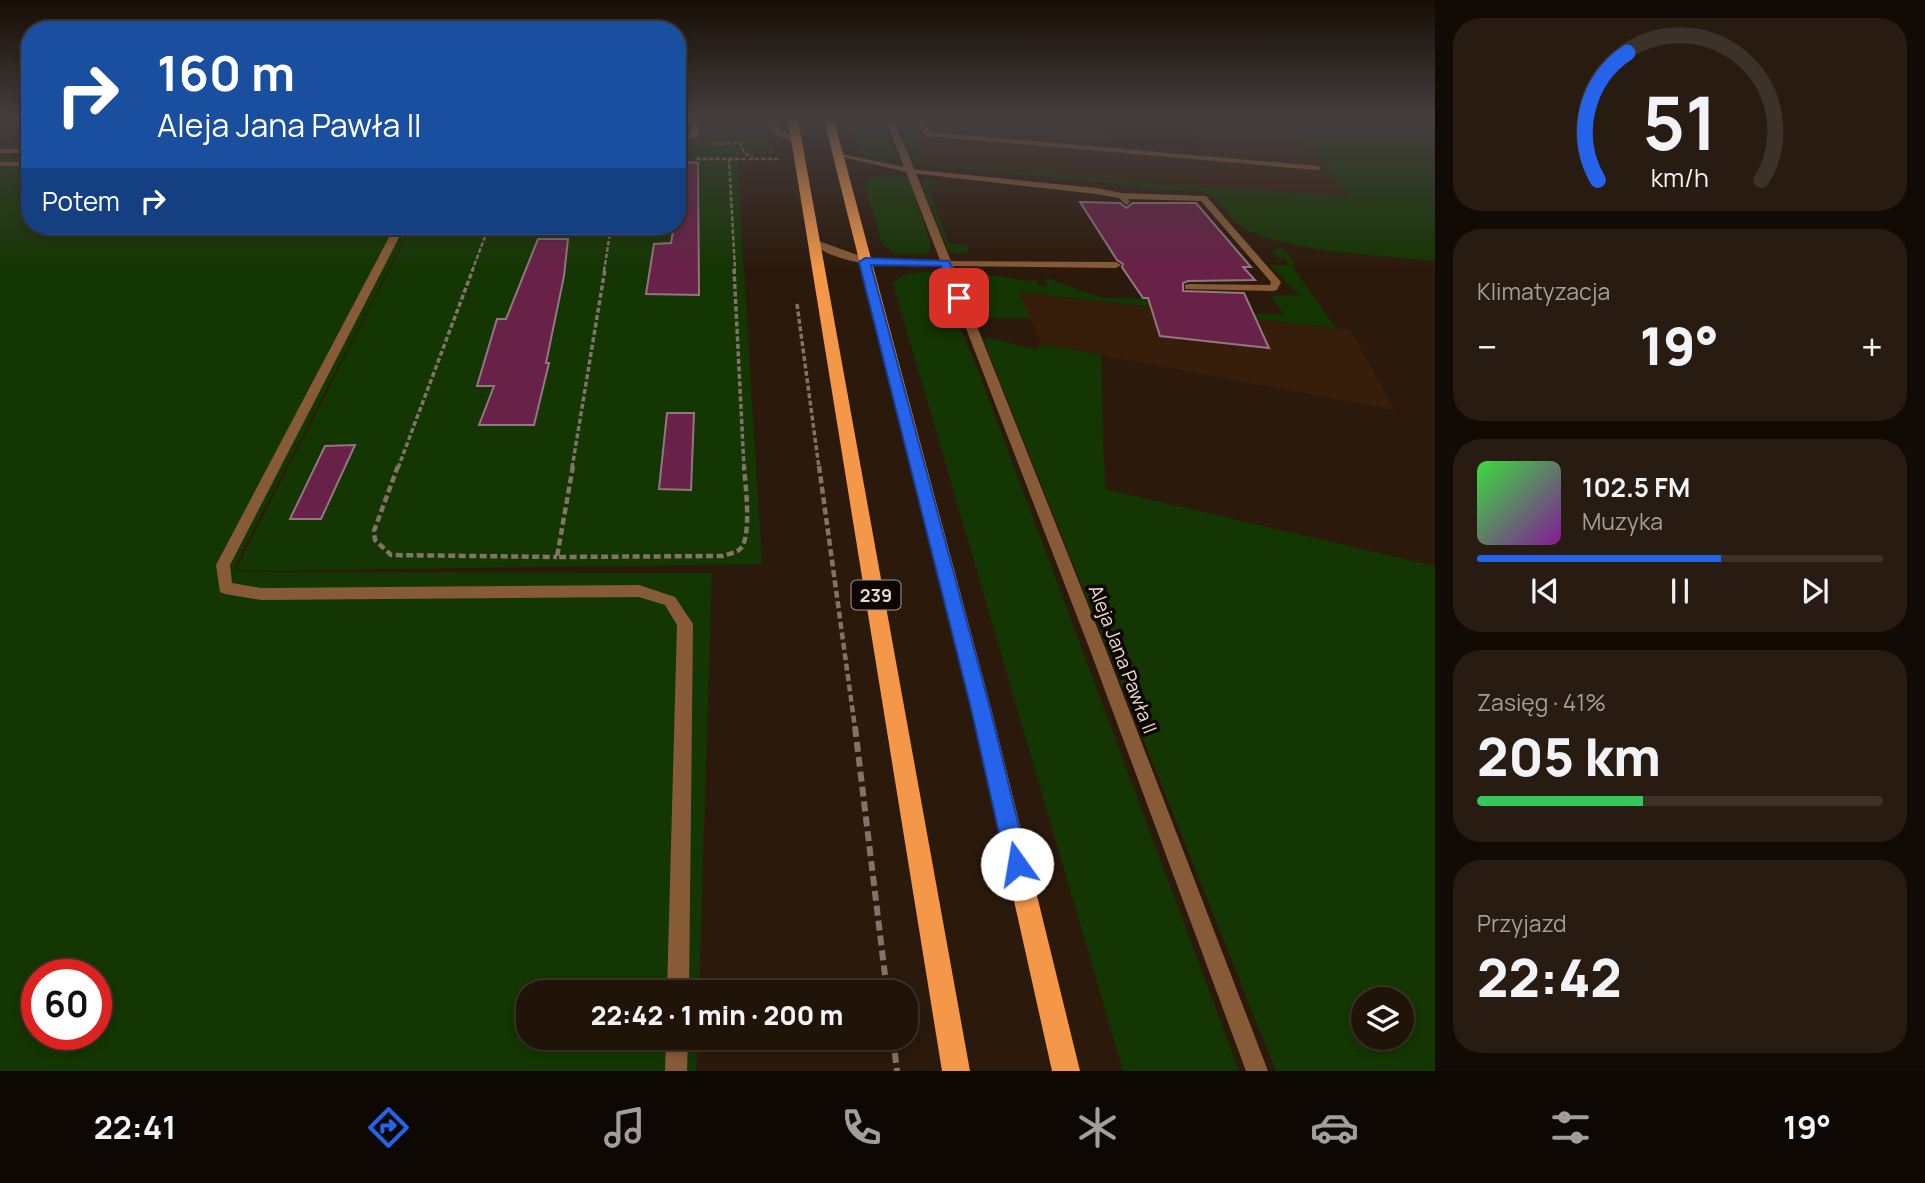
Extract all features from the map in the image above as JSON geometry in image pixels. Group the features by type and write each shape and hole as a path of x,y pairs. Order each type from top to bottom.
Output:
{"main road":[{"name":"239","path":"803,170 956,1071"},
{"path":"842,170 981,708 1066,1071"}],"street":[{"path":"906,170 1124,199 1203,198 1276,282 1273,288 1189,287"},
{"name":"Aleja Jana Pawła II","path":"911,171 1098,650 1257,1071"},
{"path":"395,235 223,565 225,588 261,594 639,591 670,600 685,624 678,980"},
{"path":"816,243 839,255 865,262 1116,265"},
{"path":"676,1071 677,1050"}],"path":[{"path":"486,235 374,531 375,540 391,555 407,557 723,556 739,550 745,543 745,464 730,170"},
{"path":"557,557 610,235"},
{"path":"796,300 854,716 886,980"},
{"path":"894,1050 897,1071"}],"shaded area":[{"path":"1009,170 1328,170 1351,197 1193,187"},
{"path":"1018,292 1351,330 1395,410 1041,344"}],"green space":[{"path":"0,170 21,170 21,235 406,235 234,568 245,572 712,573 699,980 516,980 516,1050 697,1050 696,1071 0,1071"},
{"path":"686,170 738,170 762,564 246,571 237,567 407,235 686,235"},
{"path":"976,170 1010,170 1193,187 1349,196 1328,170 1435,170 1435,261 1340,252 1292,244 1242,227 1214,198 1201,191 1149,190 1136,186"},
{"path":"881,175 904,176 909,179 930,242 926,254 897,254 883,245 864,182"},
{"path":"927,180 942,184 926,184 949,244 966,244 966,253 957,254 948,250 922,184"},
{"path":"1283,248 1296,264 1291,265 1336,328 1019,292 1030,318 978,318 975,317 960,277 987,275 1037,281 1039,286 1048,286 1045,279 1049,279 1103,298 1189,299 1241,296 1255,314 1284,314 1270,296 1299,295 1270,265 1288,265 1286,259 1279,258 1272,250"},
{"path":"932,272 941,275 946,283 951,307 978,370 1239,1071 1123,1071 893,284 905,275"},
{"path":"988,337 1037,350 1041,344 1101,355 1105,489 1435,566 1435,1071 1276,1071 984,341"}],"building":[{"path":"686,170 698,170 699,295 646,294 654,244 671,243 672,235 686,235"},
{"path":"1080,202 1120,203 1126,208 1133,203 1196,203 1251,267 1243,267 1255,280 1188,281 1183,283 1183,291 1244,293 1269,348 1160,336 1148,298 1143,298"},
{"path":"538,239 568,239 564,276 546,363 549,363 534,425 479,425 494,386 477,386 497,319 506,319"},
{"path":"667,413 694,413 691,490 659,489"},
{"path":"355,445 321,519 290,519 325,446"}],"route":[{"path":"959,298 945,263 865,262 981,708 1017,864"}]}
